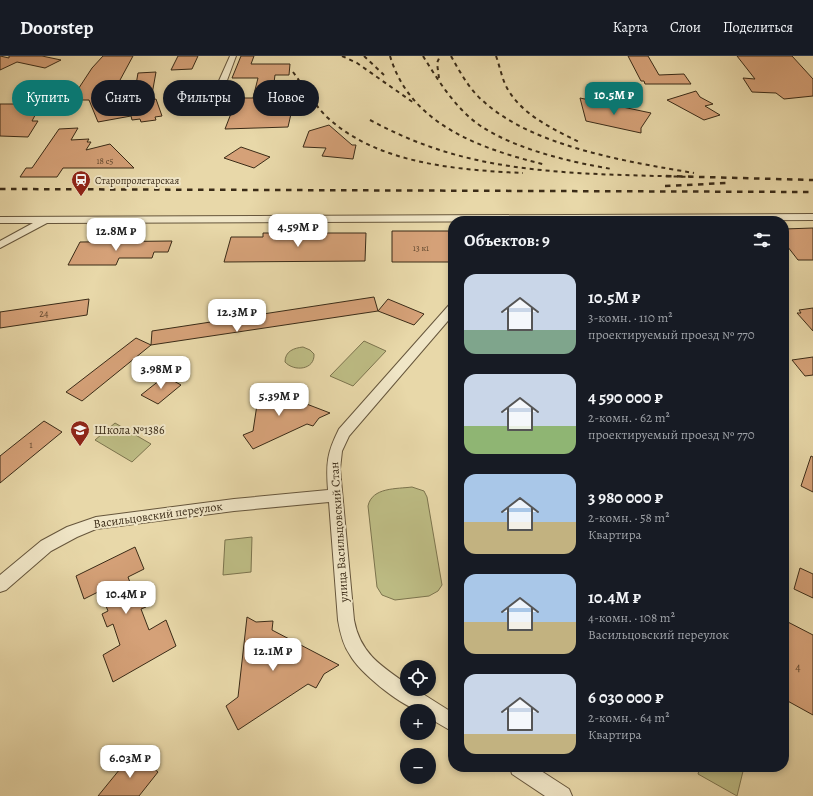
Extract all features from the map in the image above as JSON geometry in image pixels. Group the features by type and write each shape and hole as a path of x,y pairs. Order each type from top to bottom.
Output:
{"street":[{"path":"223,80 233,56"},
{"path":"789,217 813,217"},
{"path":"0,220 448,220"},
{"path":"0,245 44,220"},
{"name":"улица Васильцовский Стан","path":"448,314 354,421 338,443 333,458 334,495 346,620 351,640 356,650 368,666 448,720"},
{"name":"Васильцовский переулок","path":"0,585 46,546 72,532 96,523 234,505 334,495"},
{"path":"526,772 562,796"}],"shaded area":[{"path":"364,341 386,351 353,386 330,376"},
{"path":"303,347 310,350 314,354 311,363 308,366 298,368 285,362 285,358 288,353 296,348"},
{"path":"115,423 151,444 132,462 95,440"},
{"path":"412,487 424,491 427,497 442,585 438,591 429,596 395,600 382,595 377,587 368,506 374,495 380,492"},
{"path":"252,537 251,572 223,575 225,540"},
{"path":"699,772 743,772 737,796 698,774"}],"building":[{"path":"0,56 9,58 9,56 42,56 61,60 45,68 17,62 0,70"},
{"path":"103,56 133,56 120,80 91,80 91,105 89,100 83,100 83,82 92,68"},
{"path":"178,56 198,56 192,69 171,70"},
{"path":"241,56 254,56 251,64 290,64 289,75 275,75 274,80 258,80 258,78 232,78"},
{"path":"628,56 648,56 659,75 684,74 691,84 645,84 644,81 641,81"},
{"path":"737,56 792,56 813,79 813,96 784,99 776,93 752,92 743,78 755,79"},
{"path":"156,72 155,80 137,80 138,73"},
{"path":"696,91 700,97 713,104 705,106 720,115 704,120 667,100"},
{"path":"245,98 253,98 253,116 290,116 288,127 225,129 230,116 245,116"},
{"path":"580,98 651,113 641,128 641,133 586,121"},
{"path":"156,99 162,116 155,117 156,120 141,122 140,119 132,120 131,116 155,116"},
{"path":"0,104 12,104 12,116 35,116 32,121 38,121 28,137 0,136"},
{"path":"96,116 131,116 98,122"},
{"path":"329,125 352,145 356,145 353,159 322,156 326,148 303,147 309,131"},
{"path":"78,128 71,140 89,139 87,142 91,142 86,150 110,144 134,168 63,168 57,177 20,177 26,168 32,168 59,129"},
{"path":"241,147 270,157 254,168 224,158"},
{"path":"813,228 813,260 798,260 789,248 789,229"},
{"path":"392,231 448,231 448,262 392,262"},
{"path":"263,233 366,233 365,261 224,262 231,237 263,237"},
{"path":"172,241 168,252 154,252 152,258 119,258 116,265 68,265 80,242"},
{"path":"374,297 378,311 151,345 152,331"},
{"path":"89,299 87,315 0,328 0,312"},
{"path":"388,299 424,314 414,325 378,311"},
{"path":"813,308 813,331 797,313 801,313 799,310"},
{"path":"136,338 151,345 82,401 66,392"},
{"path":"813,357 813,375 805,376 792,360"},
{"path":"165,376 181,385 158,404 141,395"},
{"path":"260,385 267,388 279,388 278,393 330,413 319,418 313,426 307,424 253,449 243,435 253,431"},
{"path":"44,421 62,432 0,483 0,456"},
{"path":"811,456 813,457 813,492 801,486"},
{"path":"135,547 144,569 128,577 135,596 141,594 146,607 141,609 149,630 166,620 176,646 113,682 103,655 120,645 113,624 107,627 102,614 108,611 100,591 84,599 76,576"},
{"path":"800,568 813,574 813,598 794,589"},
{"path":"247,617 256,622 273,621 272,630 339,665 324,674 316,688 308,684 238,730 226,706 238,697"},
{"path":"789,623 813,635 813,715 789,702"},
{"path":"133,753 158,772 139,796 98,796"}],"railway":[{"path":"342,56 357,63 414,103"},
{"path":"364,56 384,75"},
{"path":"390,56 400,80 414,100 432,117 452,131 474,142 498,151 546,165"},
{"path":"423,56 454,102 467,115 497,136 535,151 576,162 612,169"},
{"path":"439,78 437,63 440,56"},
{"path":"451,56 465,80 483,101 504,117 528,130 555,141 612,158 694,173"},
{"path":"496,56 502,77 513,98 530,114 559,132 579,142"},
{"path":"293,72 314,102 328,118 348,133 370,146 420,162 472,170 523,173"},
{"path":"370,120 428,146 460,156 492,163 558,172 692,177"},
{"path":"666,176 813,180"},
{"path":"665,186 727,183"},
{"path":"0,189 813,192"}],"place":[{"name":"Старопролетарская","path":"81,197"},
{"name":"Школа №1386","path":"80,447"}]}
